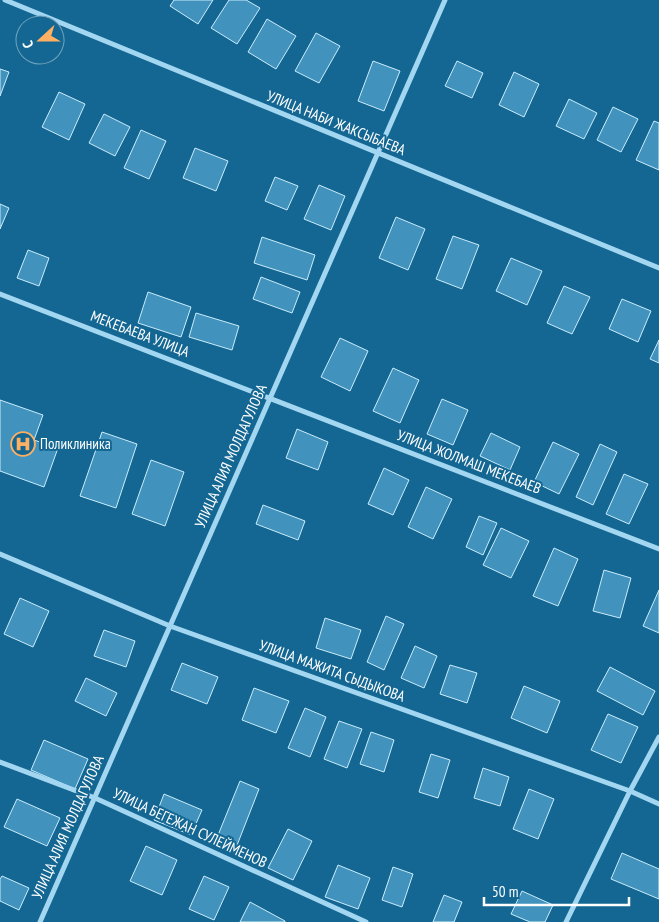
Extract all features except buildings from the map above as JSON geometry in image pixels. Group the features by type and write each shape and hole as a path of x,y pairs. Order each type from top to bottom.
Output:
{"street":[{"name":"УЛИЦА НАБИ ЖАКСЫБАЕВА","path":"5,0 659,268"},
{"name":"УЛИЦА АЛИЯ МОЛДАГУЛОВА","path":"40,922 445,0"},
{"name":"МЕКЕБАЕВА УЛИЦА","path":"0,294 270,398"},
{"name":"УЛИЦА ЖОЛМАШ МЕКЕБАЕВ","path":"270,398 659,549"},
{"name":"УЛИЦА МАЖИТА СЫДЫКОВА","path":"0,554 170,626 630,791 659,804"},
{"path":"566,922 630,791 659,737"},
{"name":"УЛИЦА БЕГЕЖАН СУЛЕЙМЕНОВ","path":"0,762 95,798 366,922"}],"place":[{"name":"Поликлиника","path":"23,444"}]}
